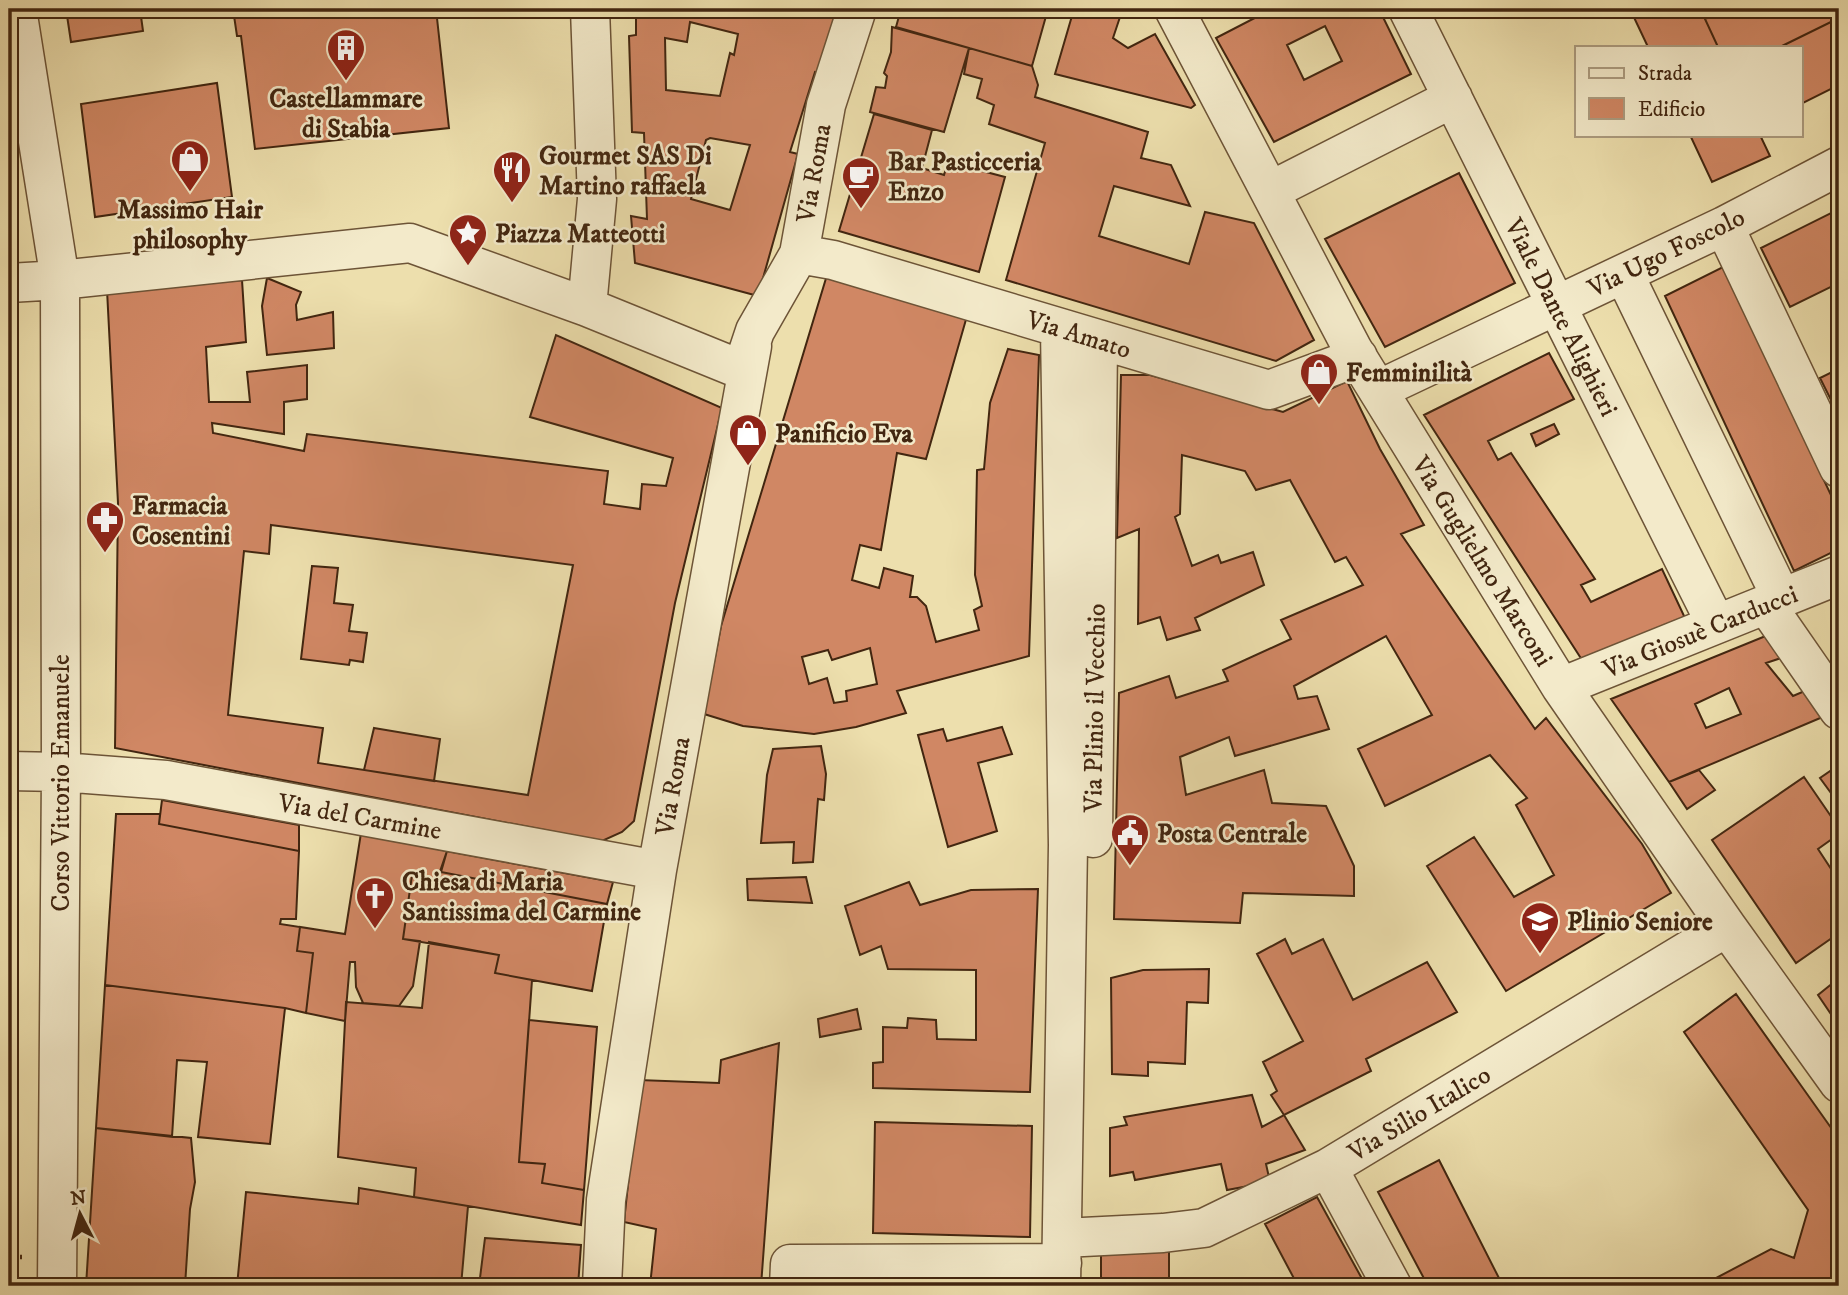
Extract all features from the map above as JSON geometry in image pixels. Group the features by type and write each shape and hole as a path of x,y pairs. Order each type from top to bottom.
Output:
{"street":[{"name":"Corso Vittorio Emanuele","path":"17,9 60,280 61,772 57,1286"},
{"path":"9,283 410,243 587,307 597,199 590,9"},
{"name":"Via Roma","path":"587,307 742,370 755,331 799,254 826,104 856,9"},
{"name":"Viale Dante Alighieri","path":"1408,9 1716,624"},
{"name":"Via Guglielmo Marconi","path":"1187,13 1270,191 1357,357 1561,687 1839,1083"},
{"path":"1270,191 1453,98"},
{"name":"Via Ugo Foscolo","path":"1378,390 1724,226 1839,166"},
{"path":"1724,226 1839,468"},
{"name":"Via Amato","path":"799,254 833,260 1269,390 1357,357"},
{"path":"1624,274 1774,603 1839,710"},
{"path":"1060,328 1072,1262"},
{"name":"Via Roma","path":"602,1286 606,1200 657,870 755,331"},
{"name":"Via Plinio il Vecchio","path":"1072,1262 1098,340"},
{"name":"Via Giosuè Carducci","path":"1561,687 1839,575"},
{"name":"Via del Carmine","path":"9,771 166,780 657,870"},
{"name":"Via Silio Italico","path":"789,1286 790,1264 1072,1262 1163,1233 1203,1228 1328,1168 1727,927"},
{"path":"1328,1168 1392,1286"}],"building":[{"path":"66,9 140,9 143,31 71,42"},
{"name":"Castellammare di Stabia","path":"233,9 436,9 449,128 255,149 241,36 237,36"},
{"path":"636,9 843,9 824,75 815,72 790,152 798,154 758,296 635,263 631,216 647,219 644,133 632,132 629,36 636,35","holes":["690,22 738,34 734,55 730,53 720,96 666,90 665,38 687,42","710,138 750,145 730,210 691,199 706,140"]},
{"path":"901,9 1048,9 1032,66 896,27"},
{"path":"1074,9 1103,9 1121,14 1113,38 1128,48 1155,34 1195,105 1191,108 1055,74"},
{"path":"1272,9 1379,9 1411,74 1274,142 1216,38","holes":["1325,26 1342,61 1304,80 1287,45"]},
{"path":"1630,9 1727,9 1705,19 1718,46 1648,46"},
{"path":"1727,9 1839,9 1839,18 1782,46 1718,46 1705,19"},
{"path":"1839,18 1839,85 1802,104 1802,46 1782,46"},
{"path":"892,27 969,48 944,132 870,112 876,87 885,88 887,76 884,73 891,52"},
{"path":"969,48 1032,66 1038,85 1035,97 1148,132 1141,158 1171,165 1190,206 1114,186 1099,236 1189,264 1205,212 1254,223 1314,340 1276,361 1006,280 1045,143 989,124 994,105 977,98 982,79 964,74"},
{"path":"217,83 232,197 95,217 81,104"},
{"path":"874,114 932,130 922,168 944,175 948,162 1005,177 979,272 839,231"},
{"path":"1690,136 1760,136 1770,156 1712,182"},
{"path":"1459,173 1515,283 1385,347 1325,239"},
{"path":"1839,209 1839,283 1790,307 1761,248"},
{"path":"1723,267 1839,512 1839,549 1794,571 1665,296"},
{"path":"827,275 967,316 926,459 897,453 881,550 860,545 852,580 879,588 884,568 913,576 910,597 917,597 926,606 936,642 979,630 974,610 982,606 975,575 977,470 984,469 990,403 1008,349 1039,355 1029,656 897,691 906,713 856,727 814,734 743,726 704,714 721,626","holes":["870,648 877,684 846,691 847,701 834,703 827,678 809,684 802,657 828,650 832,660"]},
{"path":"267,278 301,292 296,305 297,320 333,312 334,348 267,355 262,306"},
{"path":"242,280 246,342 206,347 209,402 250,402 247,372 307,365 307,399 284,402 284,434 212,423 213,433 304,451 307,434 608,471 604,504 640,509 642,484 666,486 673,458 530,417 556,335 722,408 675,603 634,821 622,832 602,841 115,748 118,503 107,290","holes":["271,525 573,565 528,795 318,763 323,728 228,715 244,551 269,554"]},
{"path":"1549,353 1574,399 1488,441 1498,460 1511,453 1595,579 1581,585 1591,602 1662,569 1685,618 1584,663 1424,415"},
{"path":"1832,372 1839,388 1839,399 1832,402 1820,378"},
{"path":"1121,375 1150,375 1283,412 1347,381 1380,449 1424,525 1401,534 1535,729 1546,718 1642,844 1671,893 1506,991 1427,866 1474,837 1514,897 1554,875 1516,805 1527,798 1490,755 1385,806 1358,749 1432,715 1386,636 1294,686 1298,699 1317,696 1329,729 1235,756 1229,737 1180,757 1186,795 1264,770 1272,803 1326,806 1354,866 1354,896 1243,893 1240,923 1114,919 1119,693 1169,676 1176,698 1228,681 1223,670 1291,639 1281,620 1363,585 1346,557 1335,562 1290,480 1256,490 1245,471 1182,455 1180,514 1175,517 1192,566 1218,555 1221,563 1253,552 1264,585 1195,618 1200,630 1167,640 1160,617 1138,624 1139,529 1117,538"},
{"path":"1554,424 1559,434 1536,446 1531,434"},
{"path":"312,566 338,568 334,603 353,605 349,631 367,633 363,662 350,660 349,665 301,659"},
{"path":"9,581 16,728 9,728"},
{"path":"1768,635 1784,657 1766,663 1793,696 1807,690 1825,716 1669,782 1611,699","holes":["1729,688 1741,714 1706,728 1695,704"]},
{"path":"1002,727 1012,754 978,763 997,831 948,847 918,735 943,729 947,741"},
{"path":"374,728 440,739 434,781 364,770"},
{"path":"821,746 826,774 824,800 818,799 813,862 793,863 794,842 761,843 767,775 773,749"},
{"path":"1839,765 1839,804 1820,778"},
{"path":"1699,770 1715,790 1687,809 1669,782"},
{"path":"1804,777 1839,828 1839,834 1818,849 1839,881 1839,933 1796,963 1712,840"},
{"path":"9,794 13,794 9,930"},
{"path":"162,800 299,825 299,851 159,824"},
{"path":"116,814 160,814 159,824 299,851 296,919 281,919 280,924 300,927 297,951 313,953 306,1013 105,985"},
{"name":"Chiesa di Maria Santissima del Carmine","path":"361,833 447,851 436,883 412,875 403,939 420,941 413,986 399,1006 363,1003 356,987 355,962 350,962 345,1021 306,1013 313,953 297,951 300,927 345,934"},
{"path":"447,851 613,882 607,904 441,872"},
{"path":"441,872 607,904 592,991 495,973 499,955 403,939 412,875 436,883"},
{"path":"806,877 812,903 748,900 747,879"},
{"path":"909,882 920,905 971,890 1038,889 1030,1092 873,1088 873,1063 883,1062 883,1027 907,1028 908,1018 936,1020 937,1039 976,1040 976,970 888,969 881,946 860,955 845,906"},
{"path":"1285,939 1292,954 1323,939 1353,1000 1427,962 1457,1012 1366,1059 1371,1071 1284,1115 1271,1095 1277,1091 1263,1062 1303,1041 1257,954"},
{"path":"429,942 499,955 495,973 532,980 519,1162 545,1164 542,1183 584,1190 581,1225 414,1197 416,1168 338,1157 346,1002 422,1008"},
{"path":"1209,969 1208,1003 1187,1002 1185,1064 1148,1062 1148,1076 1112,1074 1111,978 1143,970"},
{"path":"1839,978 1839,1026 1818,995"},
{"path":"105,985 285,1008 270,1144 198,1137 207,1062 177,1060 172,1137 96,1128"},
{"path":"1736,994 1839,1139 1839,1286 1701,1286 1771,1249 1794,1258 1808,1210 1684,1032"},
{"path":"857,1009 861,1029 820,1037 818,1019"},
{"path":"529,1020 597,1027 584,1190 542,1183 545,1164 519,1162"},
{"path":"779,1043 761,1286 650,1286 656,1229 624,1222 639,1080 719,1083 721,1060"},
{"path":"1252,1095 1262,1127 1284,1115 1305,1150 1266,1164 1270,1182 1227,1190 1221,1164 1135,1180 1133,1172 1110,1176 1110,1128 1127,1125 1124,1117"},
{"path":"875,1122 1032,1126 1030,1237 873,1233"},
{"path":"96,1128 191,1138 195,1182 190,1209 185,1286 86,1286"},
{"path":"1439,1160 1503,1286 1428,1286 1378,1192"},
{"path":"359,1188 468,1206 461,1286 237,1286 246,1192 358,1204"},
{"path":"1317,1197 1366,1286 1298,1286 1265,1224"},
{"path":"485,1238 581,1245 578,1286 479,1286"},
{"path":"1101,1250 1169,1252 1169,1286 1101,1286"},
{"path":"847,1273 918,1276 918,1286 846,1286"},
{"path":"945,1279 1031,1284 1031,1286 945,1286"}],"place":[{"name":"Castellammare di Stabia","path":"346,82"},
{"name":"Massimo Hair philosophy","path":"190,193"},
{"name":"Gourmet SAS Di Martino raffaela","path":"512,204"},
{"name":"Bar Pasticceria Enzo","path":"861,210"},
{"name":"Piazza Matteotti","path":"468,267"},
{"name":"Femminilità","path":"1319,406"},
{"name":"Panificio Eva","path":"748,467"},
{"name":"Farmacia Cosentini","path":"105,554"},
{"name":"Posta Centrale","path":"1130,867"},
{"name":"Chiesa di Maria Santissima del Carmine","path":"375,930"},
{"name":"Plinio Seniore","path":"1540,955"}]}
